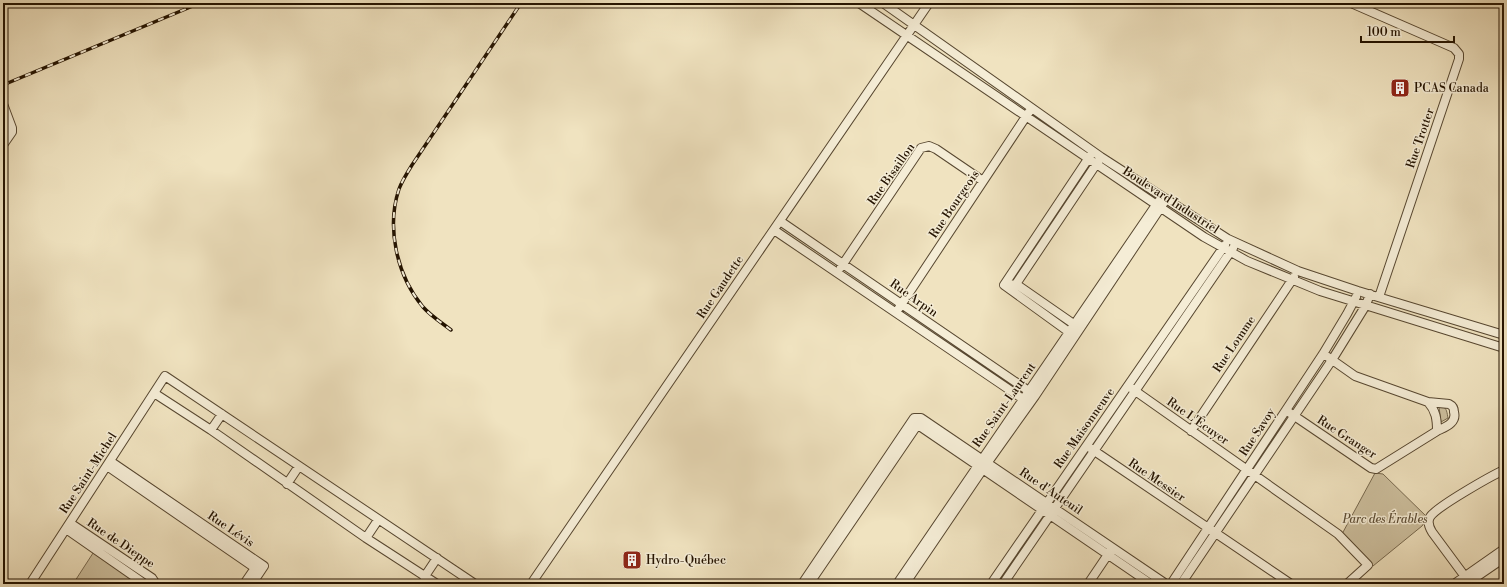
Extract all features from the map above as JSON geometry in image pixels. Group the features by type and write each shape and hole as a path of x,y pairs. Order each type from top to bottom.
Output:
{"street":[{"name":"Boulevard Industriel","path":"859,3 1158,207 1230,253 1320,291 1504,348"},
{"name":"Boulevard Industriel","path":"883,3 1101,157 1228,239 1298,271 1358,291 1504,335"},
{"name":"Rue Gaudette","path":"531,584 929,3"},
{"name":"Rue Trotter","path":"1351,3 1454,48 1459,54 1459,59 1379,297"},
{"path":"3,104 12,128 12,132 3,145"},
{"name":"Rue Bourgeois","path":"896,313 1032,108"},
{"name":"Rue Bisaillon","path":"837,273 921,148 929,146 936,148 983,181"},
{"path":"1004,285 1093,151"},
{"path":"1016,284 1101,157"},
{"name":"Rue Saint-Laurent","path":"897,584 921,554 1032,394 1164,198"},
{"name":"Rue Arpin","path":"780,220 1032,394"},
{"path":"1042,228 1050,233"},
{"name":"Rue Arpin","path":"774,230 1026,401"},
{"name":"Rue Maisonneuve","path":"991,584 1228,239"},
{"name":"Rue Maisonneuve","path":"1003,584 1236,243"},
{"name":"Rue Lomme","path":"1191,431 1298,271"},
{"path":"1004,285 1016,284 1077,327"},
{"path":"1004,285 1072,334"},
{"name":"Rue Savoy","path":"1181,584 1246,470 1323,354 1354,301 1358,291"},
{"name":"Rue Savoy","path":"1171,584 1254,475 1332,360 1366,305 1370,294"},
{"path":"1171,323 1179,328"},
{"name":"Rue Granger","path":"1286,410 1371,468 1376,469 1453,421 1455,417 1452,405 1428,402 1356,376 1323,354"},
{"name":"Rue Saint-Michel","path":"30,584 165,376 222,414"},
{"name":"Rue L'Écuyer","path":"1128,386 1338,534 1368,565 1347,584"},
{"path":"154,393 211,430 424,580 437,584"},
{"path":"1428,402 1434,408 1437,431"},
{"path":"211,430 222,414 475,584"},
{"name":"Rue d'Auteuil","path":"856,510 916,427 919,420 1052,512 1111,551 1166,584"},
{"name":"Rue Messier","path":"1086,446 1292,584"},
{"name":"Rue Lévis","path":"108,464 183,515 264,566"},
{"path":"288,484 299,466"},
{"path":"1466,581 1432,532 1429,527 1428,520 1442,507 1504,470"},
{"path":"802,584 856,510"},
{"path":"809,584 856,510"},
{"name":"Rue Lévis","path":"183,515 255,568"},
{"path":"366,538 378,520"},
{"name":"Rue de Dieppe","path":"68,526 145,584"},
{"name":"Rue de Dieppe","path":"68,526 152,578 156,584"},
{"path":"1466,581 1504,550"},
{"path":"1088,584 1111,551"},
{"name":"Rue d'Auteuil","path":"1111,551 1152,584"},
{"name":"Rue Saint-Laurent","path":"905,584 921,554"},
{"path":"424,580 437,558"},
{"path":"1454,584 1466,581 1504,558"},
{"path":"244,584 255,568 264,566"},
{"path":"252,584 264,566"},
{"path":"1004,566 1011,571"}],"green space":[{"path":"1442,406 1446,409 1448,418 1441,422 1439,407"},
{"name":"Parc des Érables","path":"1375,473 1383,474 1428,518 1422,526 1373,566 1342,534"},
{"path":"95,550 138,584 73,584"}],"railway":[{"path":"3,85 200,3"},
{"path":"451,330 423,307 406,281 396,251 394,235 395,204 400,186 412,165 521,3"}],"place":[{"name":"PCAS Canada","path":"1400,88"},
{"name":"Hydro-Québec","path":"632,560"}]}
